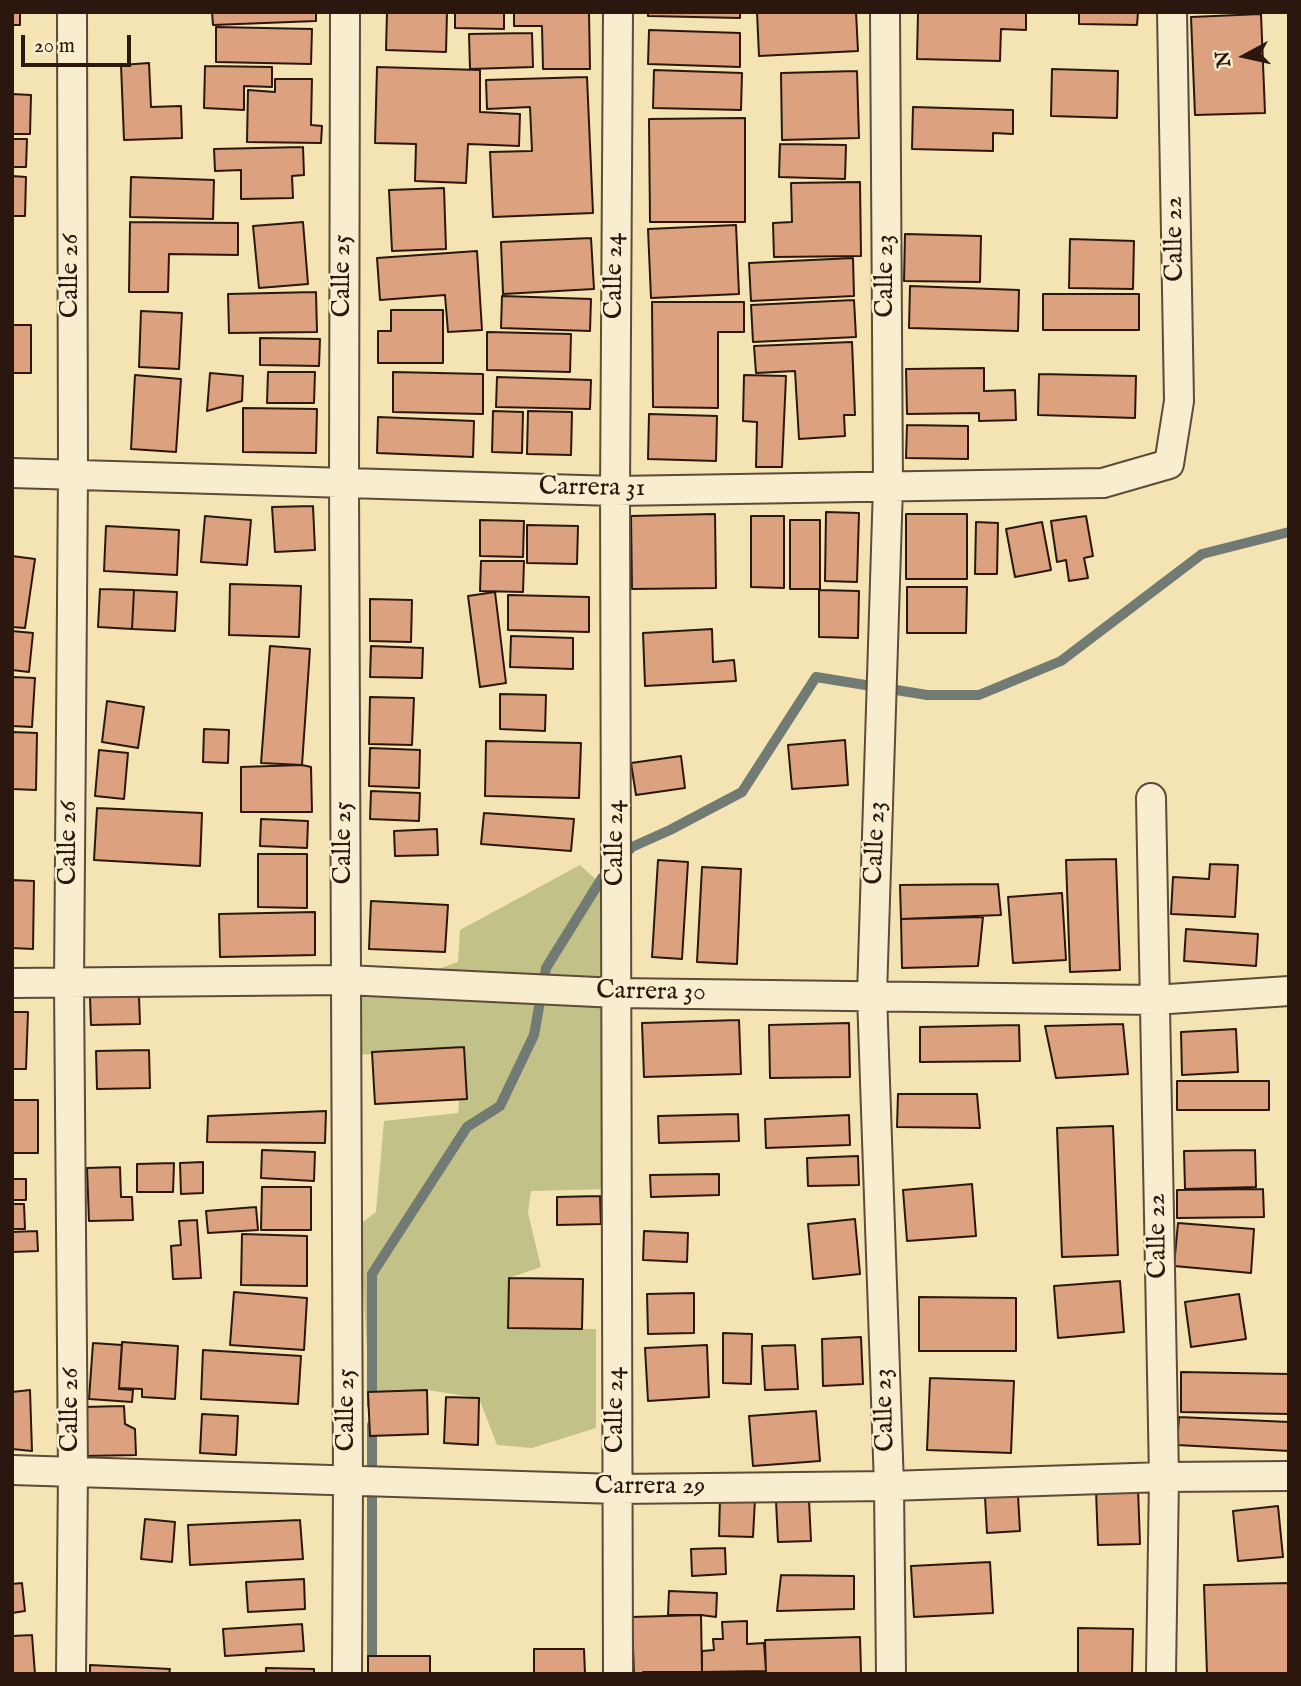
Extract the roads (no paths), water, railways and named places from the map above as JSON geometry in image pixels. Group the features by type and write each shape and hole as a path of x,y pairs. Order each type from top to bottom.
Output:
{"street":[{"name":"Calle 26","path":"71,1674 73,1472 69,984 73,474 72,12"},
{"name":"Calle 25","path":"345,12 347,1674"},
{"name":"Calle 24","path":"618,12 615,491 618,1674"},
{"name":"Calle 23","path":"885,12 888,486 872,995 889,1486 891,1674"},
{"name":"Calle 22","path":"1169,464 1179,401 1172,12"},
{"name":"Carrera 31","path":"12,473 615,491 1103,483 1169,464"},
{"name":"Calle 22","path":"1152,798 1164,1477 1161,1674"},
{"name":"Carrera 30","path":"12,983 346,980 618,993 1154,1000 1289,992"},
{"name":"Carrera 29","path":"12,1471 617,1489 889,1486 1164,1477 1289,1476"}],"waterway":[{"path":"622,857 632,847 742,792 816,677 927,695 979,695 1061,661 1202,554 1289,532"},
{"path":"372,1405 372,1274 467,1127 500,1106 534,1035 546,968 610,869"},
{"path":"372,1425 372,1667"}]}
